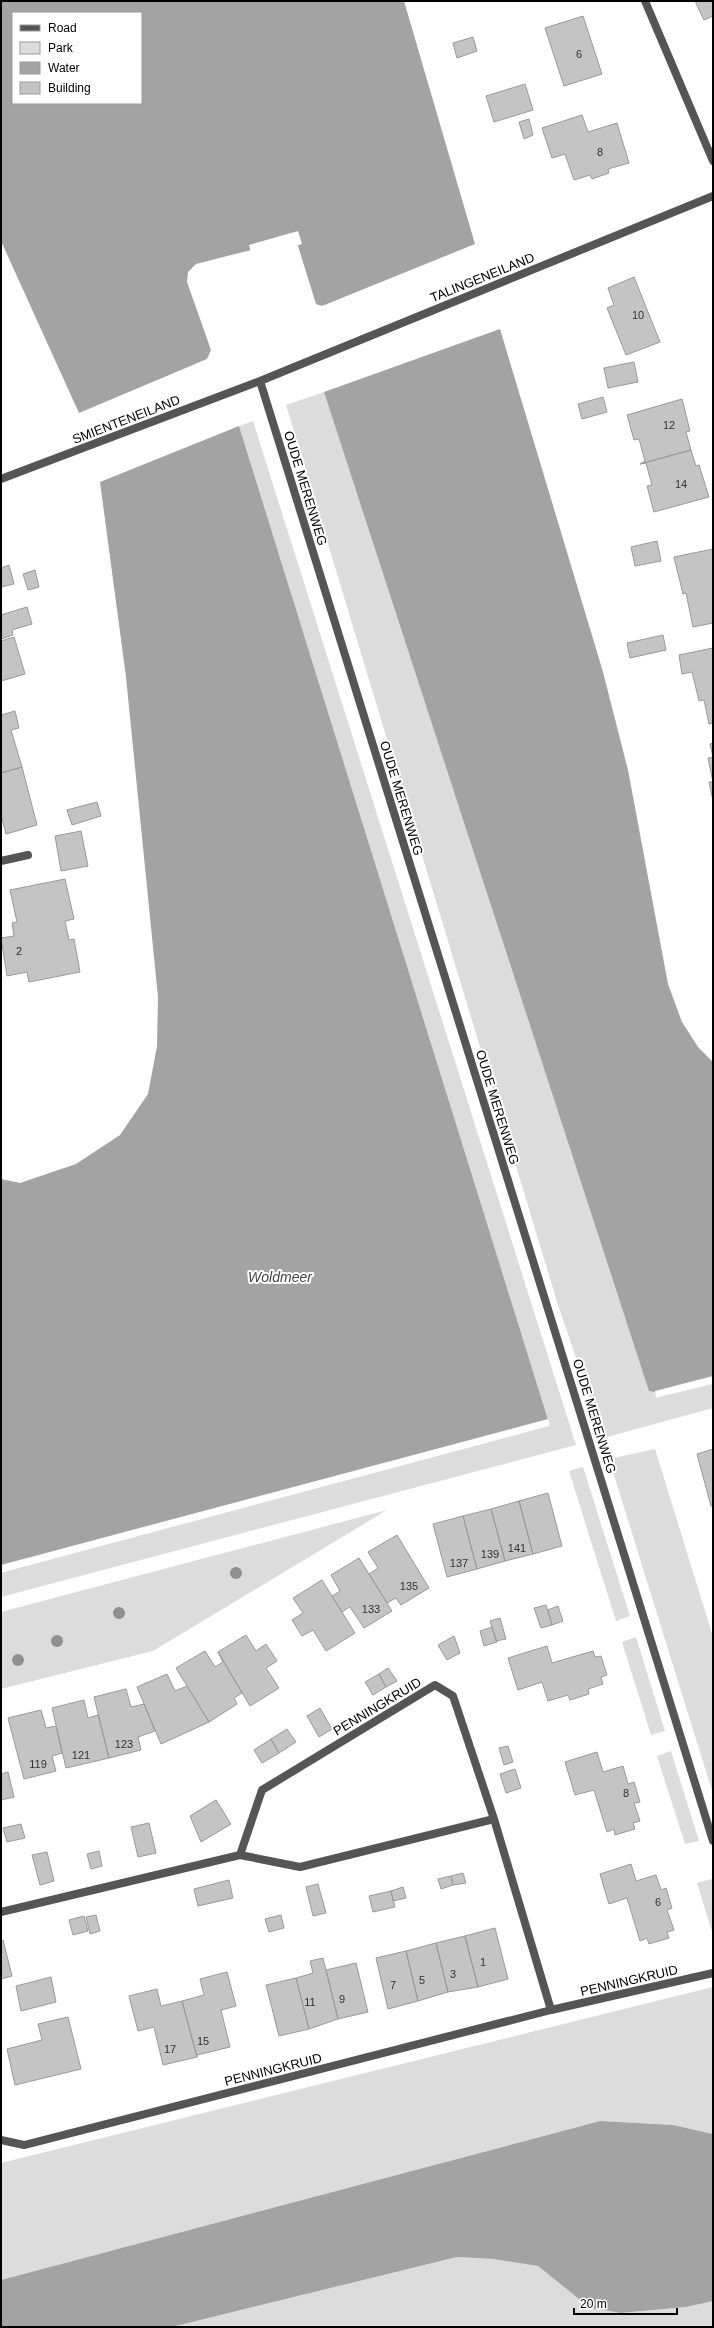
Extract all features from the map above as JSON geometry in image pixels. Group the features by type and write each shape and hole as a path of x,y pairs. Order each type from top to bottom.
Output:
{"street":[{"path":"645,1 713,161"},
{"name":"TALINGENEILAND","path":"260,381 713,196"},
{"name":"SMIENTENEILAND","path":"1,479 260,381"},
{"name":"OUDE MERENWEG","path":"260,381 713,1841"},
{"path":"1,861 28,855"},
{"name":"PENNINGKRUID","path":"240,1855 262,1790 435,1685 453,1696 494,1819 551,2010"},
{"path":"1,1912 240,1855 300,1867 494,1819"},
{"name":"PENNINGKRUID","path":"1,2140 24,2145 551,2010 713,1973"}],"green space":[{"path":"324,392 656,1398 713,1384 713,1408 607,1437 602,1434 558,1305 286,405"},
{"path":"253,421 576,1445 1,1597 1,1573 550,1426 239,426"},
{"path":"655,1449 713,1637 713,1794 609,1459"},
{"path":"583,1467 630,1616 616,1621 569,1471"},
{"path":"387,1510 153,1651 1,1689 1,1612"},
{"path":"636,1637 665,1731 651,1735 622,1642"},
{"path":"671,1751 699,1841 685,1844 657,1756"},
{"path":"712,1879 713,1883 713,1935 697,1883"},
{"path":"713,1987 713,2134 673,2125 600,2121 1,2280 1,2163"},
{"path":"457,2257 493,2259 538,2266 590,2308 621,2313 686,2307 713,2301 713,2327 172,2327"}],"water":[{"path":"1,1 404,1 475,244 322,306 316,304 298,246 290,240 196,264 188,272 187,282 211,350 207,359 79,413 1,241"},
{"path":"500,329 603,672 628,770 668,984 682,1022 698,1047 713,1062 713,1384 656,1398 655,1392 649,1391 324,392"},
{"name":"Woldmeer","path":"239,426 550,1426 1,1573 1,1179 20,1183 76,1164 120,1135 148,1094 157,1046 158,997 126,677 100,482"},
{"path":"600,2121 673,2125 713,2134 713,2301 686,2307 621,2313 590,2308 538,2266 493,2259 457,2257 172,2327 1,2327 1,2280"}],"pier":[{"path":"298,231 302,244 295,246 289,242 251,253 249,245"},
{"path":"713,1376 713,1384 656,1398 655,1391"},
{"path":"548,1419 550,1426 1,1573 1,1565"}],"building":[{"path":"695,1 713,1 713,16 704,20"},
{"path":"583,16 602,74 564,86 545,28"},
{"path":"473,37 477,51 457,58 453,43"},
{"path":"525,84 533,110 494,122 486,96"},
{"path":"582,115 588,132 617,123 629,163 608,169 609,173 592,179 590,175 574,180 565,154 552,158 542,128"},
{"path":"529,119 533,135 524,139 519,122"},
{"path":"634,277 660,342 626,355 607,308 614,305 608,288"},
{"path":"634,362 638,382 608,388 604,368"},
{"path":"603,397 607,412 582,419 578,404"},
{"path":"682,399 690,431 686,432 691,450 640,464 645,461 639,439 634,440 627,415"},
{"path":"691,450 696,466 699,465 709,497 654,512 647,486 652,485 646,463 640,464"},
{"path":"657,541 661,561 635,566 631,547"},
{"path":"713,549 713,623 693,627 686,593 683,594 674,557"},
{"path":"9,565 14,584 1,587 1,568"},
{"path":"35,570 39,587 28,590 23,574"},
{"path":"27,607 32,624 12,630 13,635 1,639 1,615"},
{"path":"663,635 666,650 630,658 627,643"},
{"path":"14,637 25,674 1,681 1,641"},
{"path":"713,648 713,723 709,724 704,700 699,701 692,672 682,674 679,655"},
{"path":"15,711 19,728 11,730 22,767 1,773 1,715"},
{"path":"713,743 713,757 710,744"},
{"path":"713,757 713,782 708,758"},
{"path":"22,767 37,825 6,834 1,815 1,773"},
{"path":"709,782 713,782 713,801"},
{"path":"97,802 101,816 72,825 67,810"},
{"path":"81,831 88,866 61,871 55,836"},
{"path":"65,879 74,919 65,921 69,940 74,939 80,972 29,982 27,972 7,976 1,938 14,936 12,923 17,922 10,890"},
{"path":"713,1449 713,1506 711,1506 697,1454"},
{"path":"548,1493 562,1546 533,1554 519,1501"},
{"path":"519,1501 533,1554 505,1561 491,1509"},
{"path":"491,1509 505,1561 477,1569 463,1516"},
{"path":"463,1516 477,1569 447,1577 433,1524"},
{"path":"397,1535 429,1588 401,1605 396,1598 387,1603 369,1574 378,1568 368,1552"},
{"path":"359,1558 392,1611 364,1628 350,1607 342,1612 332,1596 340,1591 331,1575"},
{"path":"322,1580 355,1633 326,1651 313,1630 302,1636 292,1620 303,1613 293,1598"},
{"path":"546,1605 552,1625 541,1628 534,1608"},
{"path":"558,1606 563,1621 552,1625 548,1610"},
{"path":"500,1618 506,1639 496,1641 490,1621"},
{"path":"492,1627 497,1642 484,1646 480,1631"},
{"path":"246,1635 256,1651 266,1644 277,1661 266,1668 279,1688 250,1706 218,1652"},
{"path":"454,1636 460,1653 447,1660 438,1645"},
{"path":"547,1646 552,1663 593,1651 595,1657 601,1656 607,1675 601,1677 603,1684 588,1689 589,1694 570,1700 568,1695 548,1701 542,1682 518,1690 508,1658"},
{"path":"205,1651 215,1667 223,1662 218,1652 242,1693 234,1698 237,1704 209,1722 176,1668"},
{"path":"388,1668 397,1681 386,1687 379,1674"},
{"path":"167,1674 175,1691 187,1686 209,1722 161,1744 137,1687"},
{"path":"379,1674 386,1687 373,1695 365,1682"},
{"path":"126,1689 131,1707 144,1704 155,1731 138,1737 141,1750 109,1758 94,1697"},
{"path":"84,1700 88,1718 98,1715 109,1758 66,1768 52,1708"},
{"path":"320,1708 332,1729 319,1737 307,1716"},
{"path":"41,1710 46,1728 56,1726 62,1753 52,1756 56,1771 24,1779 8,1718"},
{"path":"287,1729 296,1742 279,1753 271,1739"},
{"path":"271,1739 279,1753 262,1763 254,1750"},
{"path":"508,1746 513,1762 504,1765 499,1748"},
{"path":"597,1752 603,1772 623,1766 628,1784 634,1782 640,1802 634,1803 640,1821 633,1823 635,1829 615,1835 614,1829 607,1832 594,1790 575,1795 565,1762"},
{"path":"515,1769 521,1788 506,1793 500,1774"},
{"path":"8,1772 14,1797 1,1800 1,1774"},
{"path":"216,1800 231,1824 201,1842 190,1816"},
{"path":"149,1823 156,1853 138,1857 131,1827"},
{"path":"21,1824 25,1838 7,1842 3,1828"},
{"path":"99,1851 102,1866 91,1869 87,1854"},
{"path":"47,1852 54,1881 40,1885 32,1855"},
{"path":"631,1864 636,1881 656,1875 661,1890 666,1888 672,1908 667,1910 674,1930 667,1932 669,1938 649,1944 647,1938 640,1941 627,1898 609,1904 600,1874"},
{"path":"463,1873 466,1883 453,1885 451,1876"},
{"path":"451,1876 453,1885 441,1889 438,1879"},
{"path":"229,1880 233,1898 198,1906 194,1889"},
{"path":"318,1884 326,1913 313,1916 306,1887"},
{"path":"403,1887 406,1898 393,1901 391,1891"},
{"path":"391,1891 395,1907 373,1912 369,1896"},
{"path":"96,1915 100,1931 90,1934 86,1917"},
{"path":"281,1915 284,1928 269,1932 265,1919"},
{"path":"84,1916 88,1931 73,1935 69,1920"},
{"path":"495,1928 508,1979 478,1987 465,1936"},
{"path":"465,1936 478,1987 448,1992 436,1943"},
{"path":"3,1940 12,1976 1,1979 1,1941"},
{"path":"436,1943 448,1992 418,2001 406,1951"},
{"path":"406,1951 418,2001 388,2009 376,1958"},
{"path":"323,1958 338,2019 309,2029 296,1978 313,1973 310,1961"},
{"path":"356,1963 368,2012 338,2019 326,1970"},
{"path":"227,1972 236,2006 221,2010 230,2047 197,2055 197,2057 182,2001 204,1995 200,1979"},
{"path":"51,1977 56,2002 21,2011 16,1986"},
{"path":"296,1978 309,2029 279,2036 266,1985"},
{"path":"157,1989 161,2006 182,2001 197,2057 163,2065 154,2027 138,2031 129,1996"},
{"path":"68,2017 81,2069 15,2085 7,2049 42,2040 38,2024"}]}
